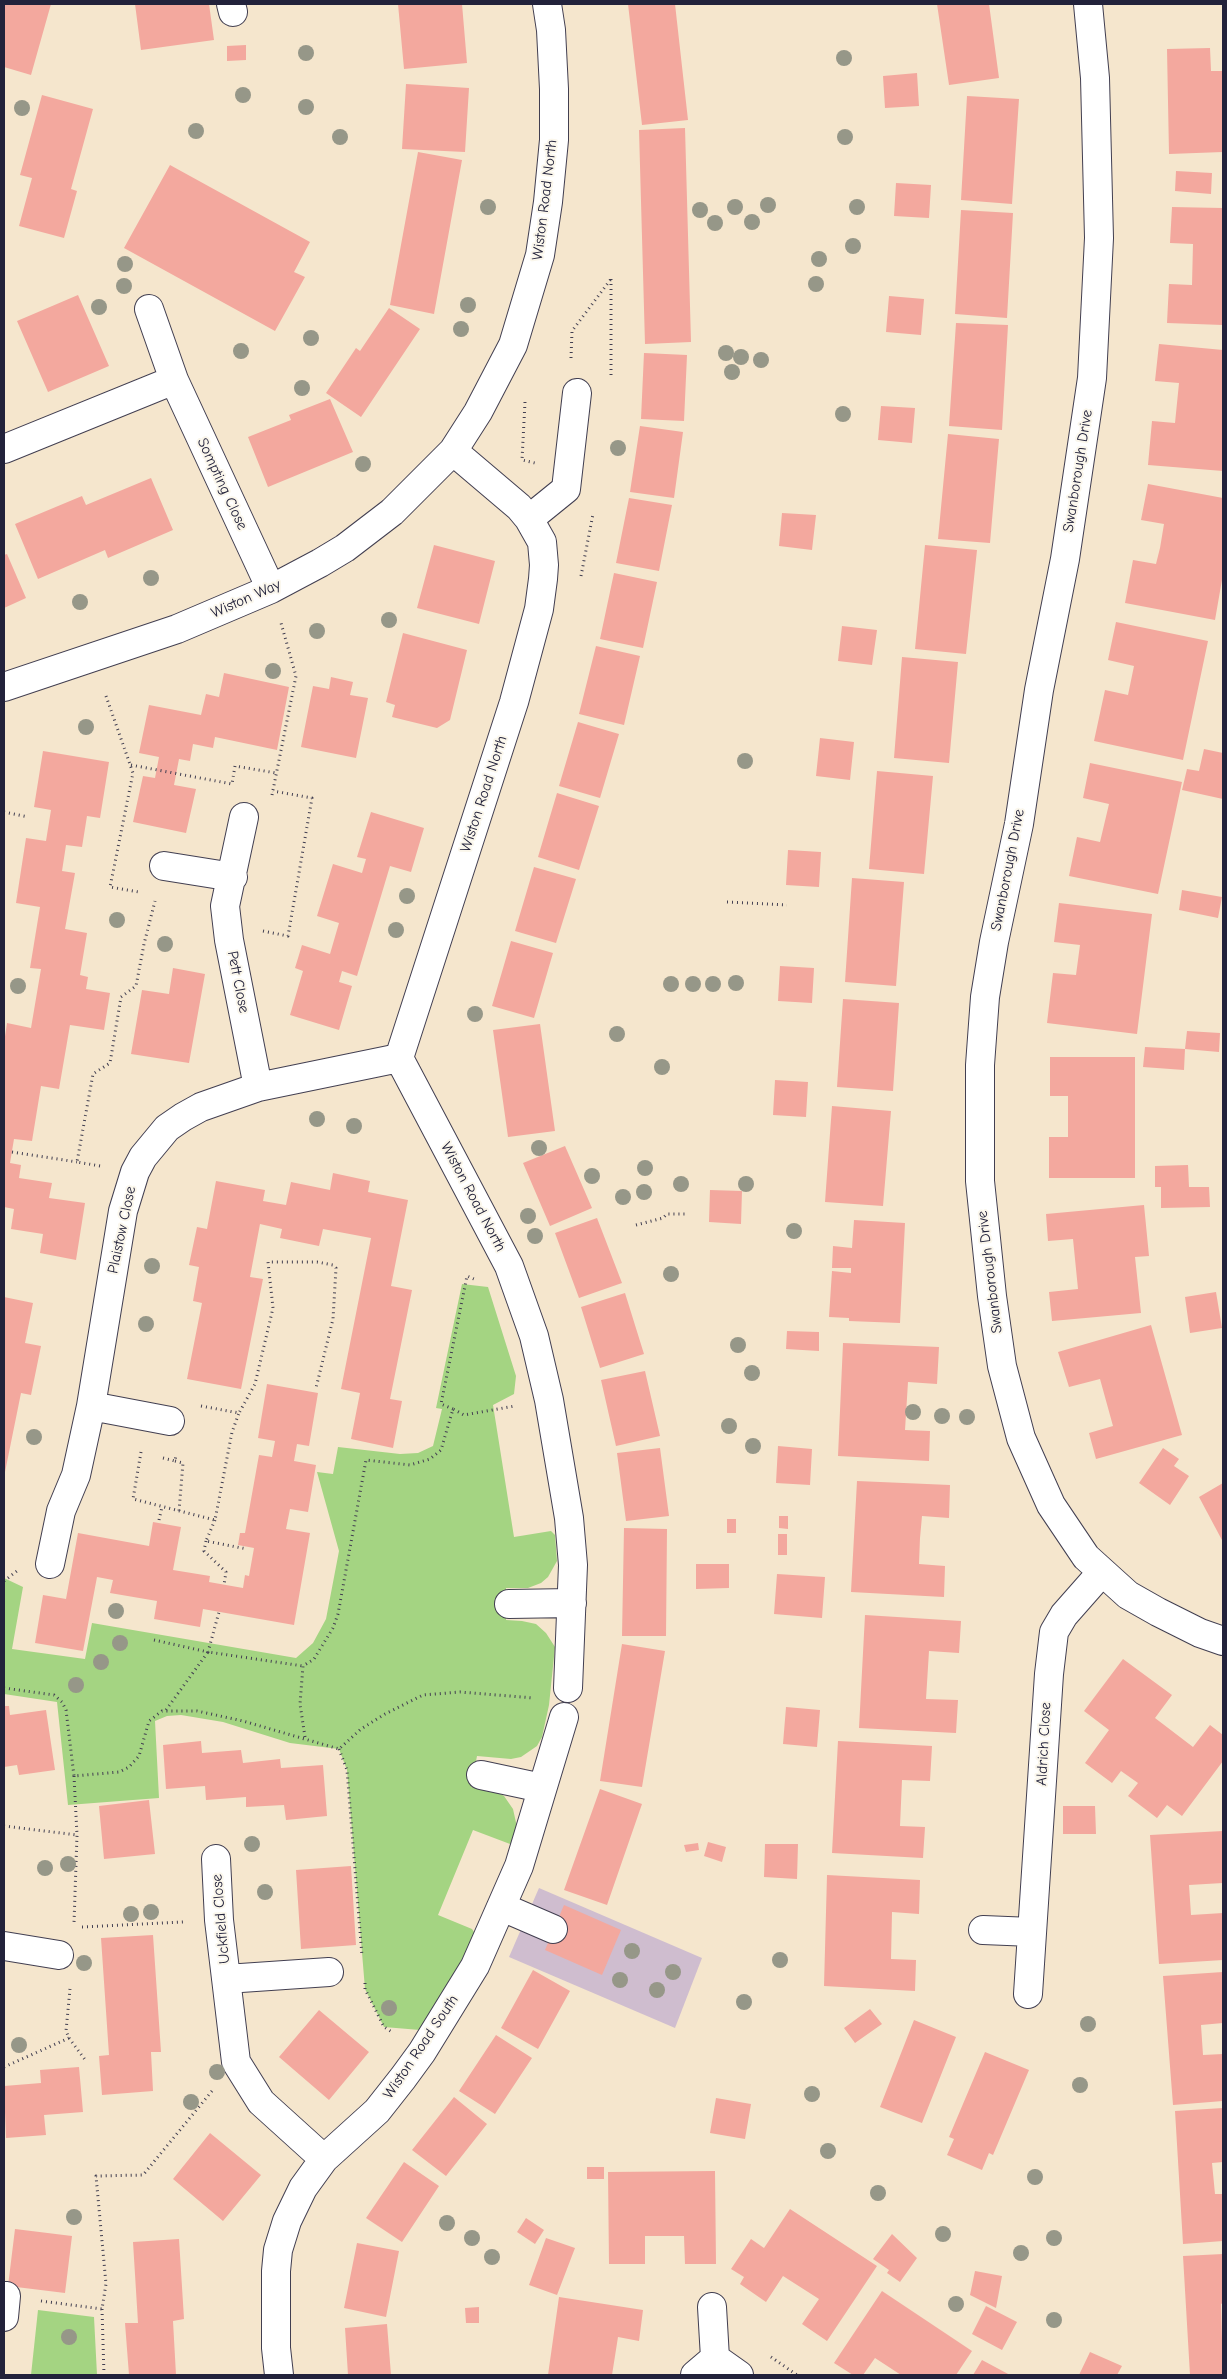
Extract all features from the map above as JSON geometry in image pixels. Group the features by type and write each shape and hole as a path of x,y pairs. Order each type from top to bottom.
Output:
{"street":[{"name":"Wiston Road North","path":"547,4 551,30 554,140 548,202 540,255 513,344 478,412 453,451 519,506 530,519 542,542 544,565 539,610 514,702 399,1058 510,1266 534,1336 549,1400 569,1518 573,1565 568,1688"},
{"name":"Swanborough Drive","path":"1088,4 1096,78 1099,238 1092,369 1084,438 1065,559 1039,690 1018,824 994,942 986,997 980,1065 980,1181 992,1296 1002,1366 1021,1438 1051,1505 1072,1540 1101,1572 1128,1594 1158,1612 1223,1642"},
{"name":"Sompting Close","path":"150,309 174,380 271,589"},
{"path":"4,449 174,380"},
{"path":"530,519 566,489 577,393"},
{"name":"Wiston Way","path":"4,687 177,629 271,589 345,548 392,512 453,451"},
{"name":"Pett Close","path":"244,817 225,906 258,1087"},
{"path":"164,866 232,876"},
{"name":"Plaistow Close","path":"50,1564 61,1512 76,1475 91,1406 123,1211 135,1172 152,1143 182,1117 201,1107 258,1087 399,1058"},
{"path":"91,1406 175,1423"},
{"name":"Aldrich Close","path":"1028,1994 1048,1674 1054,1632 1064,1615 1101,1572"},
{"path":"509,1604 572,1603"},
{"name":"Wiston Road South","path":"279,2375 275,2295 278,2250 287,2220 297,2200 324,2159 377,2111 422,2052 475,1966 522,1858 564,1717"},
{"path":"481,1775 542,1788"},
{"name":"Uckfield Close","path":"216,1860 220,1920 236,2062 261,2102 324,2159"},
{"path":"502,1907 553,1930"},
{"path":"983,1930 1032,1932"},
{"path":"4,1946 60,1955"},
{"name":"Uckfield Close","path":"226,1979 329,1972"},
{"path":"712,2307 705,2367 739,2375"}],"path":[{"path":"244,817 244,811 268,816 296,676 271,589"},
{"path":"106,696 133,773 110,887 156,896"},
{"path":"131,765 232,784 235,766 276,773"},
{"path":"230,940 253,929 288,936 312,798 273,791"},
{"path":"4,812 28,818"},
{"path":"77,1162 92,1074 110,1062 121,997 136,986 144,944 164,866"},
{"path":"727,902 787,905"},
{"path":"12,1152 135,1172"},
{"path":"636,1225 663,1218 667,1214 685,1214"},
{"path":"224,1585 226,1572 204,1551 215,1520 232,1432 239,1413 255,1384 272,1308 268,1262 317,1262 333,1265 336,1268 333,1319 316,1388"},
{"path":"478,1412 464,1415 441,1404 467,1276 479,1280 510,1266"},
{"path":"175,1461 175,1423 183,1402 239,1413"},
{"path":"154,1640 208,1652 302,1666 314,1659 333,1628 338,1614 366,1460 410,1466 430,1459 441,1450 453,1409"},
{"path":"149,1454 141,1452 133,1499 215,1520"},
{"path":"158,1456 183,1463 179,1511"},
{"path":"160,1520 162,1507"},
{"path":"206,1541 247,1549"},
{"path":"166,1710 208,1652 219,1612"},
{"path":"302,1666 300,1704 305,1737"},
{"path":"4,1688 54,1695 62,1702 66,1710 74,1776 77,1835 74,1927 220,1920"},
{"path":"340,1749 361,1729 385,1714 423,1695 460,1692 538,1698"},
{"path":"74,1776 115,1773 129,1768 139,1756 150,1721 156,1713 166,1710 197,1711 305,1737 340,1749"},
{"path":"340,1749 347,1770 363,1960"},
{"path":"4,1826 77,1835"},
{"path":"364,1980 365,1989 384,2027 422,2052"},
{"path":"70,1984 66,2031 86,2061"},
{"path":"4,2067 69,2038"},
{"path":"104,2375 102,2309 106,2284 96,2176 143,2175 236,2062"},
{"path":"5,2306 102,2309"}],"shaded area":[{"path":"539,1888 702,1958 675,2028 509,1957"}],"green space":[{"path":"462,1284 488,1287 516,1376 514,1394 493,1405 514,1537 551,1531 555,1535 557,1561 548,1577 541,1583 528,1588 506,1588 506,1620 536,1624 546,1633 555,1647 549,1705 542,1737 537,1746 521,1757 511,1759 477,1756 471,1787 497,1792 504,1796 513,1809 517,1827 510,1844 473,1830 438,1915 472,1929 476,1935 475,1939 420,2030 384,2027 365,1989 347,1770 339,1749 290,1743 223,1722 181,1715 167,1716 155,1721 159,1798 68,1805 57,1702 4,1694 4,1578 23,1587 12,1649 85,1659 92,1623 296,1658 313,1643 326,1619 339,1551 317,1472 333,1474 338,1447 400,1454 418,1453 433,1446 442,1409 436,1408"},
{"path":"38,2310 94,2317 97,2375 31,2375"}],"building":[{"path":"4,4 51,4 31,75 4,67"},
{"path":"135,4 209,4 214,40 141,50"},
{"path":"398,4 462,4 467,63 404,69"},
{"path":"628,4 675,4 688,120 642,125"},
{"path":"937,4 989,4 999,78 949,85"},
{"path":"246,45 246,60 227,61 227,46"},
{"path":"1210,48 1211,71 1223,71 1223,152 1169,154 1167,49"},
{"path":"917,73 919,106 885,108 883,76"},
{"path":"406,84 469,88 465,152 402,149"},
{"path":"42,95 93,109 71,189 77,191 64,238 19,226 32,178 20,175"},
{"path":"967,96 1019,99 1012,204 961,200"},
{"path":"685,128 691,342 645,344 639,130"},
{"path":"418,152 462,160 434,314 390,305"},
{"path":"170,165 310,242 294,272 305,277 275,331 124,248"},
{"path":"1176,171 1212,173 1211,194 1175,191"},
{"path":"896,183 931,185 929,218 894,216"},
{"path":"1172,207 1223,208 1223,325 1167,323 1169,284 1192,285 1193,244 1170,243"},
{"path":"961,210 1013,213 1007,318 955,314"},
{"path":"78,295 109,366 48,392 17,321"},
{"path":"889,296 924,299 921,335 886,332"},
{"path":"389,308 420,329 361,417 326,393 356,348 360,351"},
{"path":"956,323 1008,325 1002,430 949,426"},
{"path":"1159,344 1223,350 1223,471 1148,465 1152,421 1175,423 1179,383 1155,381"},
{"path":"644,353 687,355 684,421 641,419"},
{"path":"330,399 353,452 268,487 248,437 291,420 289,415"},
{"path":"881,406 915,408 912,443 878,440"},
{"path":"640,426 683,432 674,498 630,492"},
{"path":"948,434 999,439 990,543 938,539"},
{"path":"151,478 173,530 108,558 105,550 38,579 15,524 82,496 86,505"},
{"path":"1148,484 1223,498 1223,574 1215,620 1125,603 1133,560 1156,564 1160,548 1164,524 1141,520"},
{"path":"629,498 672,505 659,571 616,563"},
{"path":"782,513 816,515 812,550 779,546"},
{"path":"434,545 495,561 479,624 417,608"},
{"path":"925,545 977,550 966,654 915,649"},
{"path":"7,554 26,598 4,608 4,555"},
{"path":"614,573 657,582 643,648 600,639"},
{"path":"1116,622 1208,641 1183,760 1094,741 1105,690 1128,695 1134,666 1108,660"},
{"path":"842,626 877,630 872,665 838,661"},
{"path":"403,633 467,650 450,720 437,728 392,717 395,705 386,702"},
{"path":"596,646 640,656 624,725 579,714"},
{"path":"902,657 958,662 949,763 894,758"},
{"path":"224,673 289,687 277,750 215,737 213,748 193,744 190,761 179,759 174,785 196,789 186,833 133,822 143,776 155,778 159,757 139,753 149,705 201,715 206,694 219,697"},
{"path":"331,677 353,682 350,695 368,698 356,758 301,747 313,686 329,689"},
{"path":"578,722 619,734 600,798 559,786"},
{"path":"820,738 854,742 850,780 816,776"},
{"path":"1204,749 1223,753 1223,799 1182,790 1187,769 1199,771"},
{"path":"43,751 109,762 100,818 87,816 82,847 66,845 62,871 75,873 65,929 87,933 80,975 88,977 86,989 110,993 104,1030 70,1025 59,1089 41,1086 32,1141 14,1139 10,1163 21,1165 19,1178 52,1183 49,1198 85,1203 76,1260 40,1253 43,1234 11,1229 14,1209 4,1207 4,1043 7,1023 31,1028 41,969 30,968 40,907 16,903 26,838 46,841 51,810 34,807"},
{"path":"1090,763 1182,782 1158,894 1069,876 1077,837 1100,842 1109,804 1083,798"},
{"path":"877,771 933,776 924,874 869,869"},
{"path":"557,793 599,806 579,870 538,857"},
{"path":"371,812 424,828 411,872 390,866 357,976 342,971 339,982 352,986 339,1030 290,1015 303,971 295,968 302,945 330,954 339,923 317,916 333,864 362,873 366,859 357,857"},
{"path":"788,850 821,852 819,887 786,885"},
{"path":"534,867 576,879 556,943 515,931"},
{"path":"852,878 904,882 896,986 845,982"},
{"path":"1182,890 1222,897 1218,918 1179,910"},
{"path":"1059,903 1152,914 1137,1034 1047,1023 1053,973 1076,975 1080,945 1054,942"},
{"path":"511,941 553,953 534,1018 492,1006"},
{"path":"780,966 814,968 812,1003 778,1001"},
{"path":"173,968 205,974 189,1063 131,1054 142,990 169,994"},
{"path":"843,999 899,1003 893,1091 837,1087"},
{"path":"540,1024 555,1131 508,1137 493,1030"},
{"path":"1187,1031 1220,1033 1219,1052 1185,1049"},
{"path":"1145,1047 1185,1049 1184,1070 1143,1067"},
{"path":"1050,1057 1135,1057 1135,1178 1049,1178 1049,1137 1068,1137 1068,1096 1050,1096"},
{"path":"775,1080 808,1082 806,1117 773,1115"},
{"path":"832,1106 891,1111 883,1206 825,1202"},
{"path":"565,1146 592,1208 550,1226 523,1163"},
{"path":"1188,1165 1189,1187 1209,1187 1210,1207 1161,1208 1161,1187 1155,1187 1155,1166"},
{"path":"333,1173 370,1181 368,1192 408,1200 391,1286 412,1290 390,1399 402,1401 393,1448 351,1439 360,1393 341,1389 371,1238 323,1229 319,1246 280,1238 282,1229 260,1224 250,1277 263,1279 241,1389 187,1379 202,1303 193,1301 199,1267 189,1265 197,1227 207,1229 216,1181 265,1190 263,1201 286,1205 291,1182 330,1190"},
{"path":"710,1190 742,1191 741,1224 709,1222"},
{"path":"1144,1205 1149,1256 1135,1257 1141,1313 1052,1321 1049,1292 1078,1289 1073,1239 1048,1241 1046,1214"},
{"path":"597,1218 622,1283 579,1298 555,1233"},
{"path":"854,1220 905,1223 900,1323 849,1321 849,1318 829,1317 832,1271 851,1273 851,1268 832,1268 833,1246 852,1248"},
{"path":"1216,1292 1222,1328 1190,1333 1185,1297"},
{"path":"625,1293 644,1354 600,1368 581,1307"},
{"path":"4,1297 33,1303 25,1343 41,1346 31,1395 21,1393 5,1472"},
{"path":"1151,1325 1182,1435 1096,1459 1089,1433 1113,1426 1100,1379 1069,1387 1058,1352"},
{"path":"787,1331 819,1332 819,1351 786,1349"},
{"path":"843,1343 939,1347 937,1384 908,1382 905,1430 930,1431 929,1461 838,1456"},
{"path":"645,1371 660,1436 616,1446 601,1380"},
{"path":"267,1384 318,1393 309,1446 297,1444 294,1461 316,1465 308,1512 290,1509 286,1529 310,1533 294,1625 203,1609 200,1627 154,1619 157,1601 110,1593 113,1580 97,1577 83,1651 35,1643 43,1595 66,1599 78,1533 149,1546 153,1522 181,1527 173,1570 210,1576 209,1582 243,1588 245,1575 249,1576 254,1548 238,1545 240,1533 245,1533 259,1455 272,1457 275,1441 258,1438"},
{"path":"778,1446 812,1449 810,1485 776,1483"},
{"path":"660,1448 669,1516 626,1521 617,1453"},
{"path":"1163,1448 1179,1459 1174,1466 1189,1476 1170,1505 1139,1483"},
{"path":"857,1481 950,1485 949,1518 922,1516 920,1538 919,1564 945,1566 944,1597 851,1592"},
{"path":"1223,1483 1223,1542 1199,1497"},
{"path":"779,1516 788,1516 788,1529 779,1528"},
{"path":"727,1519 736,1519 736,1533 727,1533"},
{"path":"624,1528 667,1529 666,1636 622,1636"},
{"path":"778,1534 787,1534 787,1555 778,1555"},
{"path":"696,1564 729,1564 729,1588 696,1589"},
{"path":"777,1574 825,1577 822,1618 774,1614"},
{"path":"865,1615 961,1621 959,1653 929,1651 926,1699 958,1700 956,1733 859,1728"},
{"path":"622,1644 665,1651 642,1787 600,1781"},
{"path":"1123,1659 1172,1695 1155,1718 1193,1747 1210,1725 1223,1735 1223,1761 1182,1816 1167,1805 1157,1818 1128,1796 1138,1783 1121,1771 1112,1783 1085,1763 1109,1730 1084,1711"},
{"path":"4,1706 9,1706 10,1715 46,1710 55,1770 19,1775 17,1765 4,1767"},
{"path":"786,1707 820,1710 817,1747 783,1744"},
{"path":"201,1741 202,1753 241,1750 243,1763 280,1759 281,1768 323,1765 327,1816 286,1820 284,1805 246,1807 246,1797 206,1800 205,1786 166,1789 163,1745"},
{"path":"838,1741 932,1746 930,1781 902,1780 900,1826 925,1827 923,1858 832,1853"},
{"path":"600,1789 642,1804 607,1905 564,1890"},
{"path":"149,1800 155,1854 104,1859 99,1806"},
{"path":"1063,1806 1095,1806 1096,1834 1063,1834"},
{"path":"1223,1831 1223,1883 1189,1885 1191,1915 1223,1913 1223,1960 1159,1964 1150,1835"},
{"path":"708,1842 726,1847 722,1862 704,1856"},
{"path":"698,1843 699,1850 686,1852 684,1845"},
{"path":"765,1844 798,1844 797,1879 764,1877"},
{"path":"351,1866 356,1945 301,1949 296,1870"},
{"path":"827,1875 920,1880 919,1914 892,1912 891,1959 916,1960 915,1991 824,1986"},
{"path":"564,1905 621,1930 602,1975 545,1950"},
{"path":"153,1935 161,2052 151,2052 153,2091 102,2095 99,2056 109,2055 101,1938"},
{"path":"533,1970 570,1991 538,2049 501,2028"},
{"path":"1223,1972 1223,2023 1201,2025 1203,2055 1223,2054 1223,2101 1173,2105 1163,1976"},
{"path":"870,2009 882,2024 855,2043 844,2028"},
{"path":"319,2010 369,2052 329,2100 279,2057"},
{"path":"914,2020 956,2037 922,2123 880,2107"},
{"path":"496,2035 532,2058 495,2114 459,2091"},
{"path":"985,2052 1029,2070 993,2155 989,2153 982,2170 947,2155 954,2139 949,2137"},
{"path":"79,2067 83,2112 44,2115 46,2135 6,2138 4,2086 41,2083 40,2070"},
{"path":"454,2097 487,2124 446,2176 412,2150"},
{"path":"716,2098 751,2104 745,2139 710,2133"},
{"path":"1223,2108 1223,2162 1212,2163 1215,2194 1223,2194 1223,2241 1183,2244 1175,2111"},
{"path":"210,2133 261,2175 223,2221 173,2179"},
{"path":"404,2162 439,2186 402,2242 366,2218"},
{"path":"587,2167 604,2167 604,2179 587,2179"},
{"path":"715,2171 716,2264 685,2264 684,2236 645,2236 645,2264 609,2264 608,2172"},
{"path":"790,2209 877,2266 827,2341 802,2324 819,2299 783,2276 766,2302 740,2284 744,2277 731,2269 751,2239 764,2248"},
{"path":"526,2218 544,2230 535,2244 517,2232"},
{"path":"15,2229 72,2236 65,2293 8,2286"},
{"path":"892,2234 917,2258 900,2282 887,2273 889,2270 873,2259"},
{"path":"546,2238 575,2248 557,2295 529,2285"},
{"path":"179,2239 184,2319 173,2321 176,2375 129,2375 125,2323 138,2323 133,2242"},
{"path":"357,2243 399,2251 386,2317 344,2308"},
{"path":"1223,2254 1223,2303 1221,2304 1223,2375 1190,2375 1183,2256"},
{"path":"975,2271 1002,2276 996,2308 970,2295"},
{"path":"882,2291 972,2351 956,2375 901,2375 875,2358 863,2375 853,2375 834,2363"},
{"path":"559,2297 643,2310 639,2341 618,2337 612,2375 548,2375"},
{"path":"986,2306 1017,2322 1002,2350 972,2334"},
{"path":"479,2307 479,2323 466,2323 465,2308"},
{"path":"387,2324 391,2375 348,2375 345,2328"},
{"path":"1090,2352 1122,2366 1117,2375 1079,2375"},
{"path":"982,2360 1010,2375 973,2375"}]}
